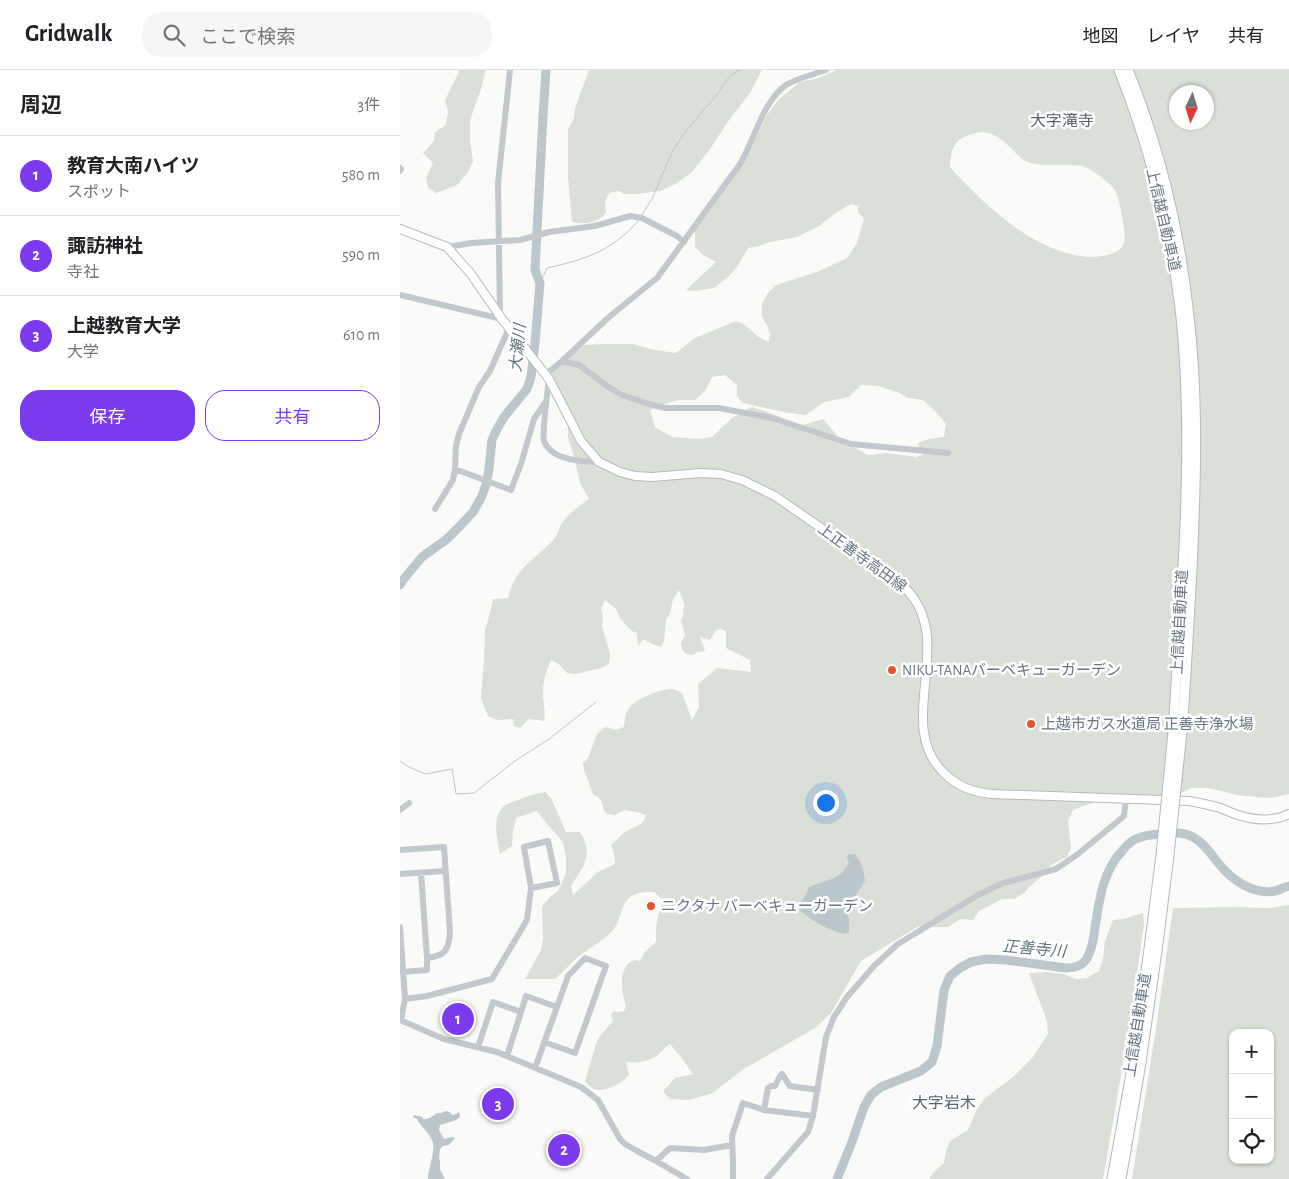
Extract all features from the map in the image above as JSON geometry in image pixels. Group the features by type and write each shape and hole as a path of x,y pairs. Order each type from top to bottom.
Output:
{"highway":[{"name":"上信越自動車道","path":"1119,70 1147,138"},
{"name":"上信越自動車道","path":"1112,1179 1169,855 1177,732 1187,669 1196,477 1194,372 1184,278 1169,222 1159,197 1147,138 1128,70"},
{"name":"上信越自動車道","path":"1121,1179 1140,1069 1153,950"}],"main road":[{"name":"上正善寺高田線","path":"400,229 447,248 471,274 547,377 581,441 599,462 620,472 635,476 652,477 708,473 721,474 742,480 775,496 907,590 915,598 925,621 928,642 923,717 924,740 935,764 958,785 992,794 1189,801 1214,806 1253,819 1283,817 1289,814"}],"street":[{"path":"400,295 501,317 498,183 510,70"},
{"path":"599,462 585,462 565,458 554,453 548,447 544,440 547,377 609,317 657,278 740,164 769,103 778,91 788,84 826,70"},
{"path":"447,248 471,243 520,240 549,232 595,226 630,216 642,218 677,236 684,242"},
{"path":"435,509 453,480 459,434 478,387 490,372 509,328"},
{"path":"562,361 579,366 622,395 665,408 719,408 772,418 851,444 948,453"},
{"path":"455,469 511,490 521,464 534,419 545,404"},
{"path":"767,1179 808,1132 818,1090 826,1037 834,1017 847,997 875,965 898,944 978,895 1004,882 1056,869 1078,854 1124,816 1126,799"},
{"path":"400,810 409,803"},
{"path":"405,999 427,996 492,979 527,920 531,888 524,847 548,841 557,883 531,888"},
{"path":"400,850 444,847 450,938 442,955 426,958"},
{"path":"400,874 445,871"},
{"path":"402,971 428,970 421,873"},
{"path":"400,927 405,999 400,1020 444,1039 497,1052 574,1084 598,1100 620,1139 625,1144 687,1179"},
{"path":"535,1068 544,1042 568,976 585,958 606,966 575,1053 544,1042"},
{"path":"506,1056 526,996 557,1007"},
{"path":"478,1047 493,1002 521,1012"},
{"path":"764,1110 768,1088 775,1086 782,1074 790,1086 818,1090"},
{"path":"733,1179 732,1136 743,1103 764,1110 813,1116"},
{"path":"656,1161 670,1148 704,1150 732,1145"}],"shaded area":[{"path":"458,70 486,70 470,120 470,141 473,161 468,172 457,185 436,193 428,188 426,178 433,163 423,153 434,141 435,132 446,125 448,112 445,100 459,72"},
{"path":"589,70 762,70 750,93 692,172 677,183 660,191 637,194 624,194 619,191 609,193 605,203 606,213 595,221 582,223 572,222 568,176 568,129 574,119 575,108"},
{"path":"837,70 1289,70 1289,794 1272,798 1237,795 1209,788 1191,788 1173,797 1100,800 1073,810 1068,821 1071,848 1067,857 1051,865 1024,893 1014,899 1002,899 979,911 973,920 961,919 948,927 917,927 861,961 831,1013 815,1028 742,1070 713,1093 689,1100 670,1099 663,1091 675,1078 693,1074 670,1044 658,1055 647,1061 626,1062 629,1074 624,1080 611,1087 596,1090 585,1081 596,1044 600,1036 613,1021 611,1014 614,1011 624,1011 626,1006 622,985 624,969 634,960 640,961 645,952 656,942 657,920 663,900 654,892 632,896 626,901 614,929 578,957 555,979 525,979 541,950 543,939 542,906 558,891 566,873 566,857 563,842 537,811 516,818 512,846 500,854 496,829 497,817 505,806 525,797 545,792 551,798 566,832 580,832 586,847 586,860 571,886 573,895 598,872 615,864 611,845 625,832 641,824 646,815 625,810 615,815 607,814 601,800 593,794 583,763 588,758 597,734 605,727 616,730 624,727 626,713 634,703 665,689 673,689 682,693 692,720 699,707 698,684 717,668 751,672 750,660 726,648 726,631 721,629 716,630 710,640 700,637 705,651 697,652 693,655 686,654 682,649 681,643 685,635 681,621 684,604 679,590 673,599 670,614 666,619 664,641 661,647 644,639 638,646 637,633 627,626 620,618 616,609 605,600 601,609 603,617 602,627 610,654 609,664 602,668 575,674 567,673 560,665 551,660 544,684 544,721 529,719 520,728 514,726 513,719 497,720 488,716 481,699 485,630 493,599 508,598 511,587 520,571 555,538 562,523 568,516 589,499 580,483 568,438 568,423 551,373 584,345 633,344 654,350 676,353 695,338 736,321 769,342 770,334 762,317 762,304 768,293 776,285 817,272 847,258 857,243 864,218 858,213 858,206 851,204 819,226 797,237 748,248 737,267 714,288 694,291 686,290 716,262 703,255 695,247 695,229 746,159 767,115 779,99 800,82 819,78","holes":["982,132 998,137 1028,162 1045,165 1082,166 1101,177 1115,190 1119,200 1125,238 1121,247 1114,253 1099,257 1071,254 1051,248 1032,238 996,212 950,167 952,152 957,142 962,138","725,375 737,385 737,396 743,403 806,415 824,402 849,397 861,385 878,386 900,393 907,398 923,400 946,424 944,437 918,443 922,455 916,457 886,453 868,455 841,440 823,419 800,426 752,407 732,418 712,437 700,439 672,437 655,427 650,410 677,400 695,400 705,391 712,377"]},
{"path":"848,854 855,854 862,865 865,881 847,905 849,932 846,934 833,931 820,924 797,907 809,887 832,879 842,873 849,862"},
{"path":"1289,905 1289,1179 1132,1179 1173,908 1270,908"},
{"path":"1143,913 1144,924 1130,1024 1103,1179 929,1179 944,1163 950,1141 968,1130 976,1111 984,1099 1014,1076 1033,1057 1048,1034 1047,1021 1029,973 1046,972 1063,974 1076,979 1087,978 1099,971 1103,959 1105,941 1113,920"},
{"path":"446,1111 452,1115 459,1112 460,1117 440,1125 439,1130 444,1139 455,1138 449,1145 443,1146 440,1149 440,1169 445,1179 428,1179 433,1143 417,1119 413,1117 414,1115 427,1119 437,1113"}],"waterway":[{"name":"大瀬川","path":"400,585 422,557 447,539 473,512 486,485 492,440 504,417 527,389 531,377 540,283 535,270 546,70"},
{"path":"642,215 652,199 678,142 728,79 739,70"},
{"path":"540,283 547,268 597,253 618,240 639,220"},
{"path":"400,761 426,774 452,769 456,794 474,793 515,761 549,739 596,702"},
{"name":"正善寺川","path":"837,1179 864,1107 871,1095 881,1087 921,1071 932,1062 937,1046 944,990 950,976 971,962 986,959 1066,968 1082,964 1091,949 1100,897 1106,876 1116,858 1131,842 1149,835 1185,834 1201,842 1224,870 1244,885 1267,892 1289,886"}],"place":[{"name":"NIKU-TANAバーベキューガーデン","path":"892,670"},
{"name":"上越市ガス水道局 正善寺浄水場","path":"1031,724"},
{"name":"ニクタナ バーベキューガーデン","path":"651,906"},
{"name":"教育大南ハイツ","path":"458,1019"},
{"name":"上越教育大学","path":"498,1104"},
{"name":"諏訪神社","path":"564,1150"}],"district":[{"name":"大字滝寺","path":"1062,121"},
{"name":"大字岩木","path":"944,1103"}]}
